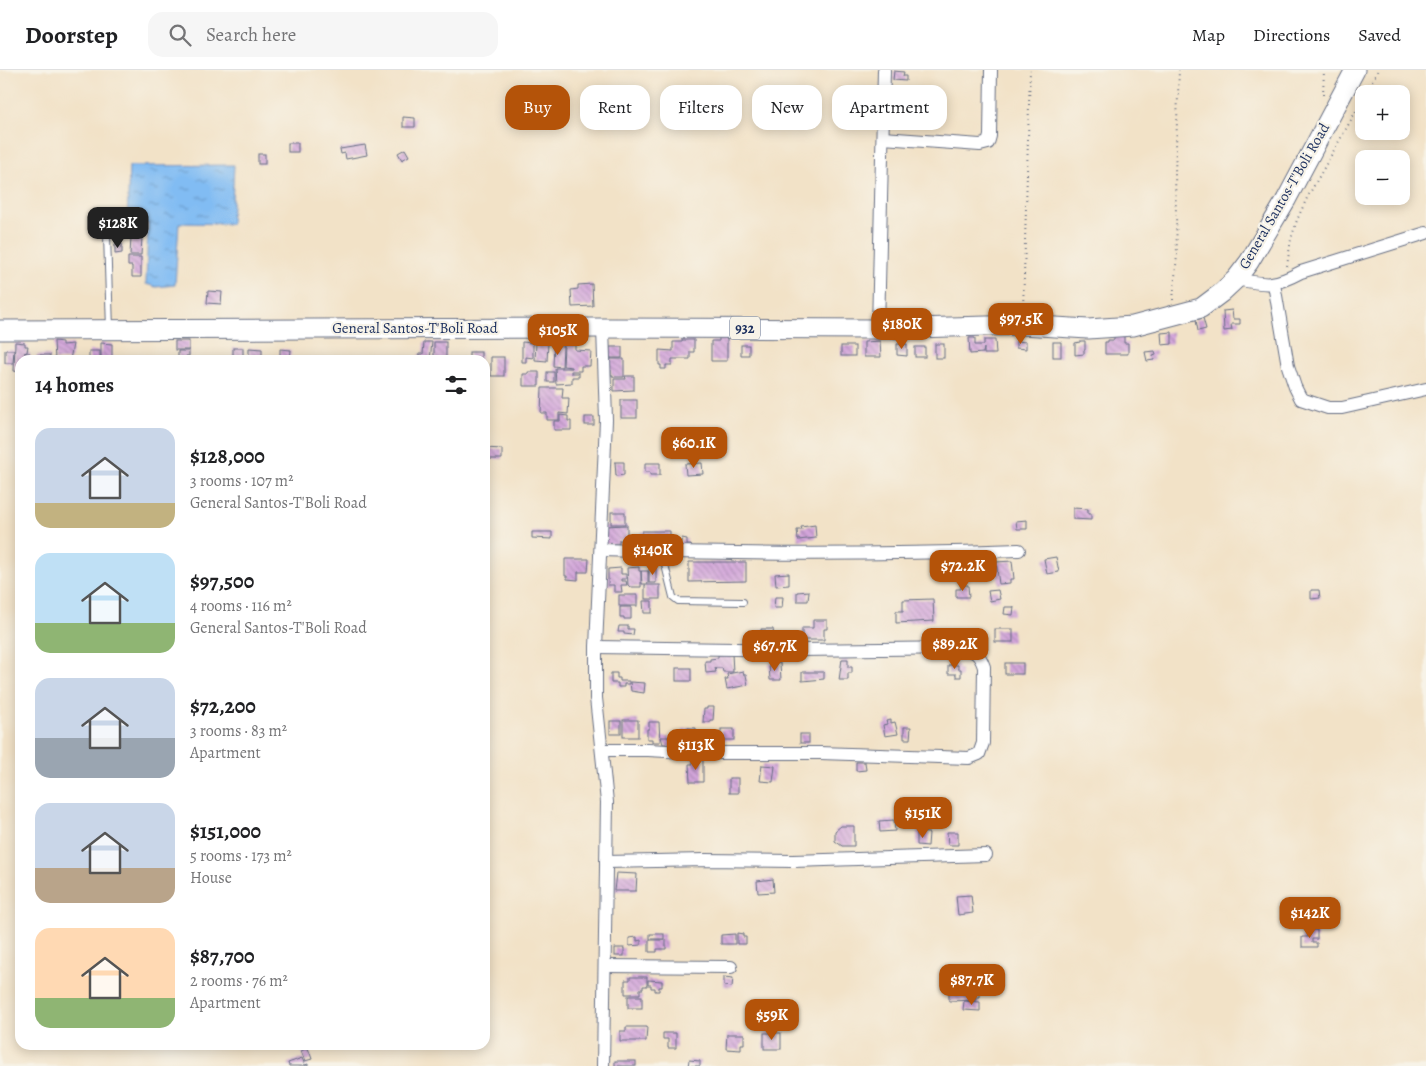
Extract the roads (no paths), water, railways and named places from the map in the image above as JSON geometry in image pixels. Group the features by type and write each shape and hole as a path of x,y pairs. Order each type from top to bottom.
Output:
{"main road":[{"name":"General Santos-T'Boli Road","path":"0,330 878,329 1023,325 1088,329 1133,326 1201,308 1236,279 1249,262 1286,200 1354,70"}],"street":[{"path":"878,329 884,70"},
{"path":"883,138 980,145 988,143 990,136 991,70"},
{"path":"1236,279 1267,285 1280,283 1301,272 1426,233"},
{"path":"1280,283 1288,366 1301,399 1328,408 1342,408 1426,389"},
{"path":"603,328 606,420 596,647 596,698 607,802 603,1066"},
{"path":"601,550 764,554 925,553 1019,550"},
{"path":"596,647 789,650 963,648 977,653 984,667 983,743 979,754 974,757 602,750"},
{"path":"606,862 793,861 986,855"},
{"path":"605,966 731,967"}],"lane":[{"path":"107,235 110,330"},
{"path":"662,552 673,598 678,601 743,602"}],"water":[{"path":"234,165 231,224 179,223 175,285 156,287 146,284 148,223 127,224 129,166"}]}
